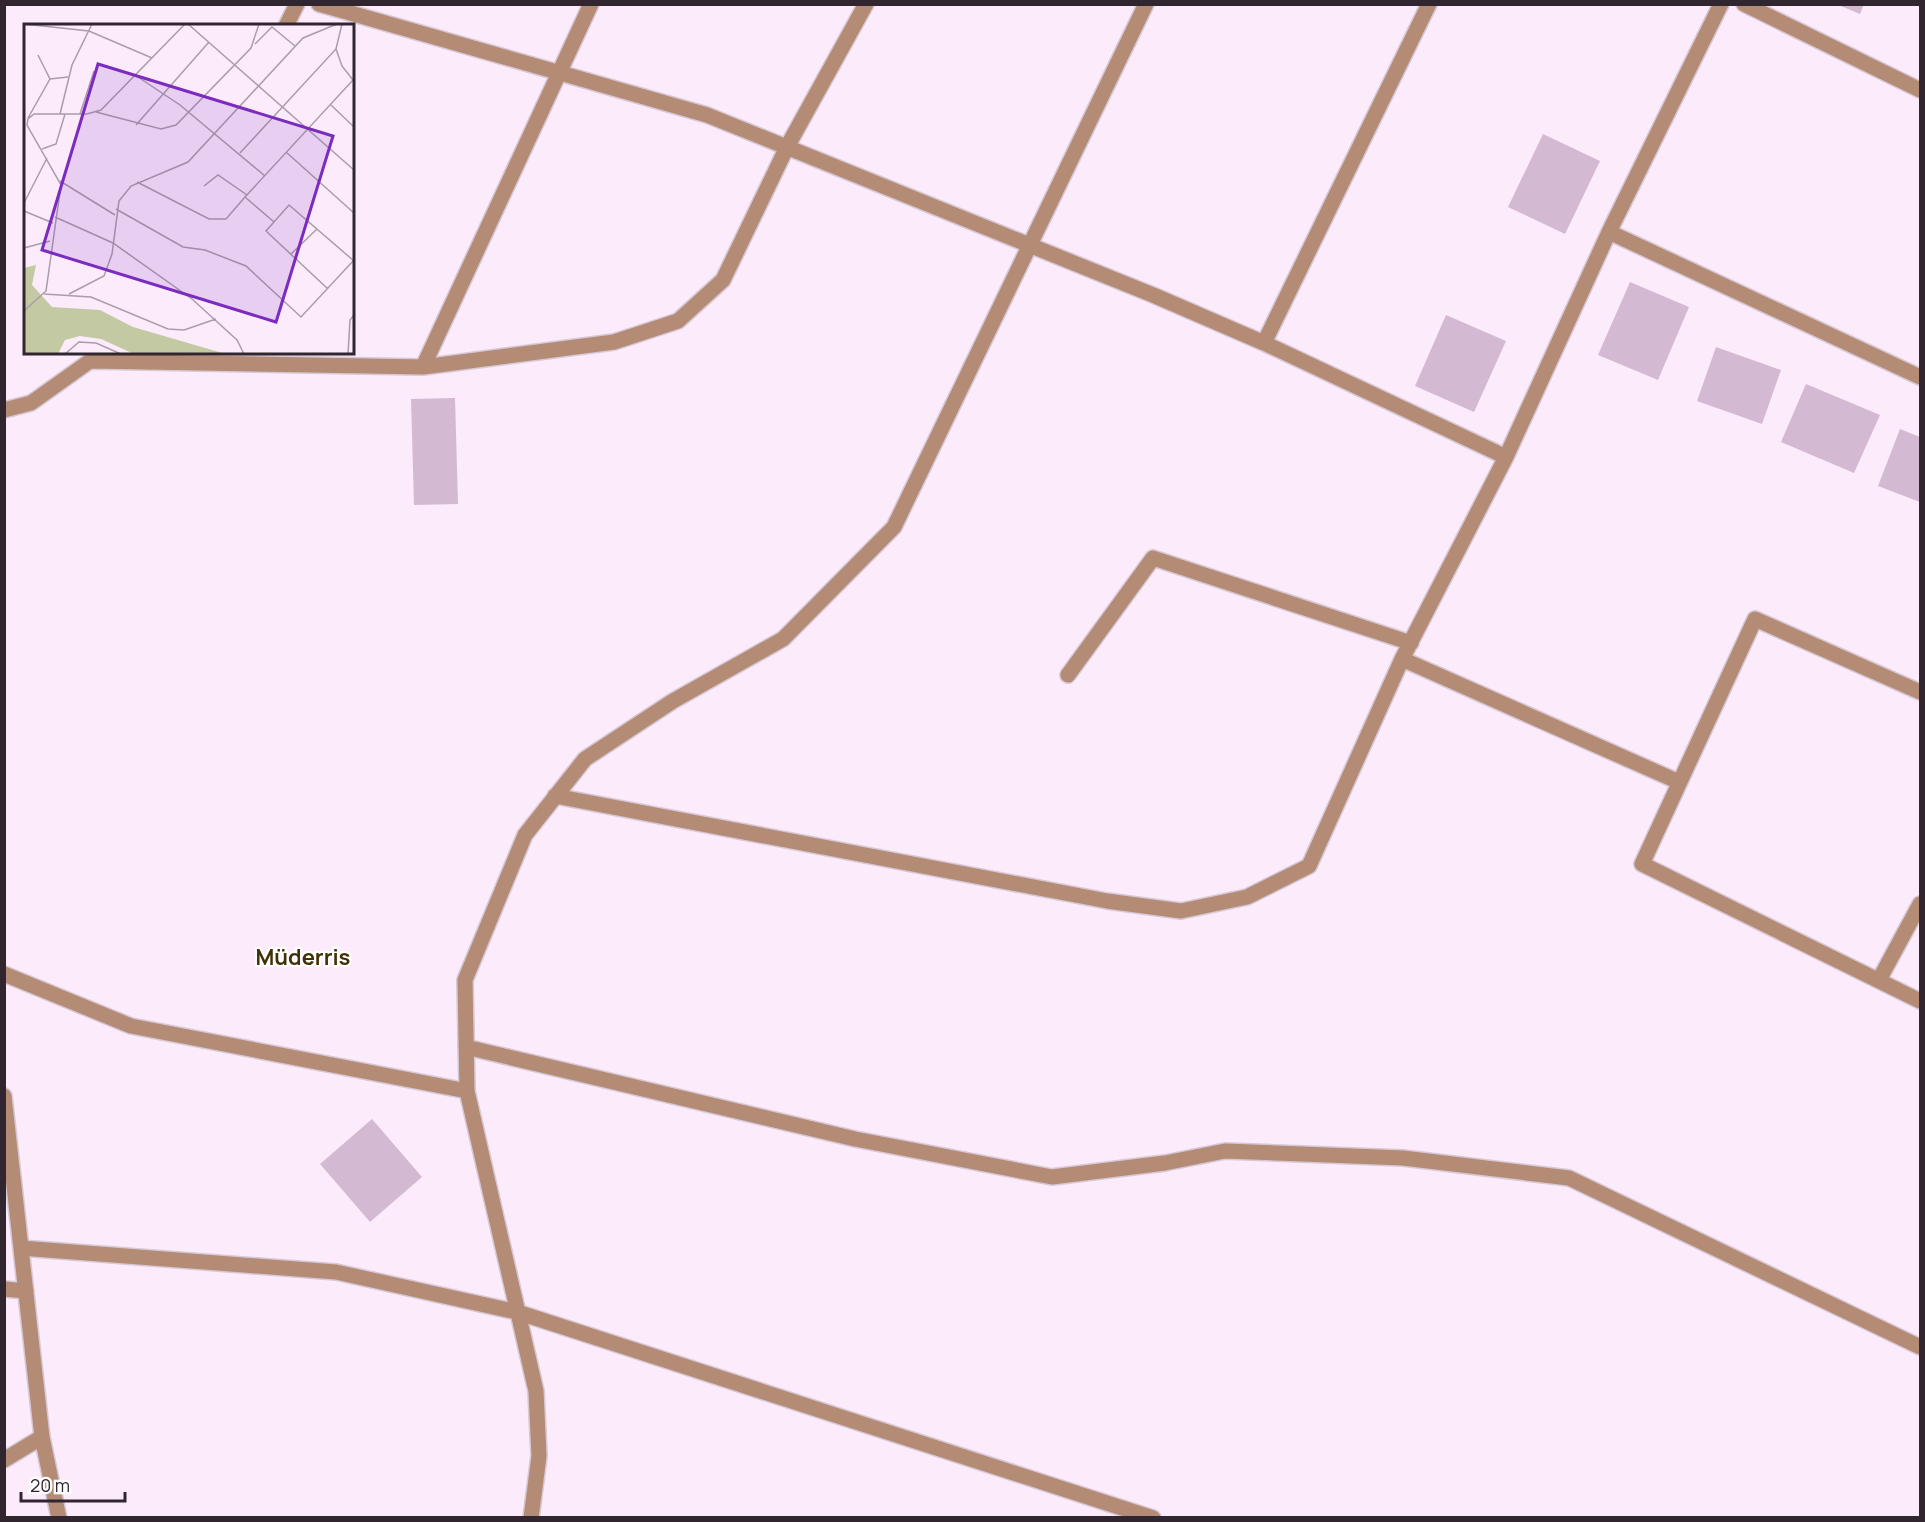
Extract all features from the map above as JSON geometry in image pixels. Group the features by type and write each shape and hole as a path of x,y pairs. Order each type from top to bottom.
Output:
{"street":[{"path":"287,24 297,4"},
{"path":"319,4 707,115 1030,245 1264,343 1506,457"},
{"path":"423,367 591,4"},
{"path":"4,410 31,403 96,357 423,367 614,342 678,321 723,280 787,147 866,4"},
{"path":"531,1518 539,1456 536,1391 467,1091 465,980 525,835 585,759 673,701 783,639 894,527 1146,4"},
{"path":"1264,343 1429,4"},
{"path":"555,796 1095,899 1181,910 1247,897 1309,866 1402,659 1506,457 1609,232 1721,4"},
{"path":"1744,4 1920,90"},
{"path":"1609,232 1920,377"},
{"path":"1068,675 1153,558 1411,643"},
{"path":"1920,692 1755,618 1642,864 1920,1001"},
{"path":"1402,659 1679,782"},
{"path":"1879,980 1920,904"},
{"path":"4,974 131,1026 467,1091"},
{"path":"466,1047 855,1139 1052,1177 1165,1162 1226,1151 1403,1158 1569,1178 1920,1347"},
{"path":"4,1096 42,1437 59,1518"},
{"path":"21,1248 336,1272 517,1312 1153,1518"},
{"path":"4,1289 26,1291"},
{"path":"4,1460 42,1437"}],"building":[{"path":"1836,4 1864,4 1860,14"},
{"path":"1543,134 1600,161 1565,234 1508,207"},
{"path":"1630,282 1689,307 1658,380 1598,355"},
{"path":"1446,315 1506,341 1474,412 1415,386"},
{"path":"1716,347 1781,370 1762,424 1697,401"},
{"path":"1806,384 1880,415 1854,473 1781,442"},
{"path":"455,398 458,504 414,505 411,399"},
{"path":"1900,429 1920,437 1920,502 1878,486"},
{"path":"372,1119 422,1177 370,1222 320,1164"}],"district":[{"name":"Müderris","path":"303,957"}]}
